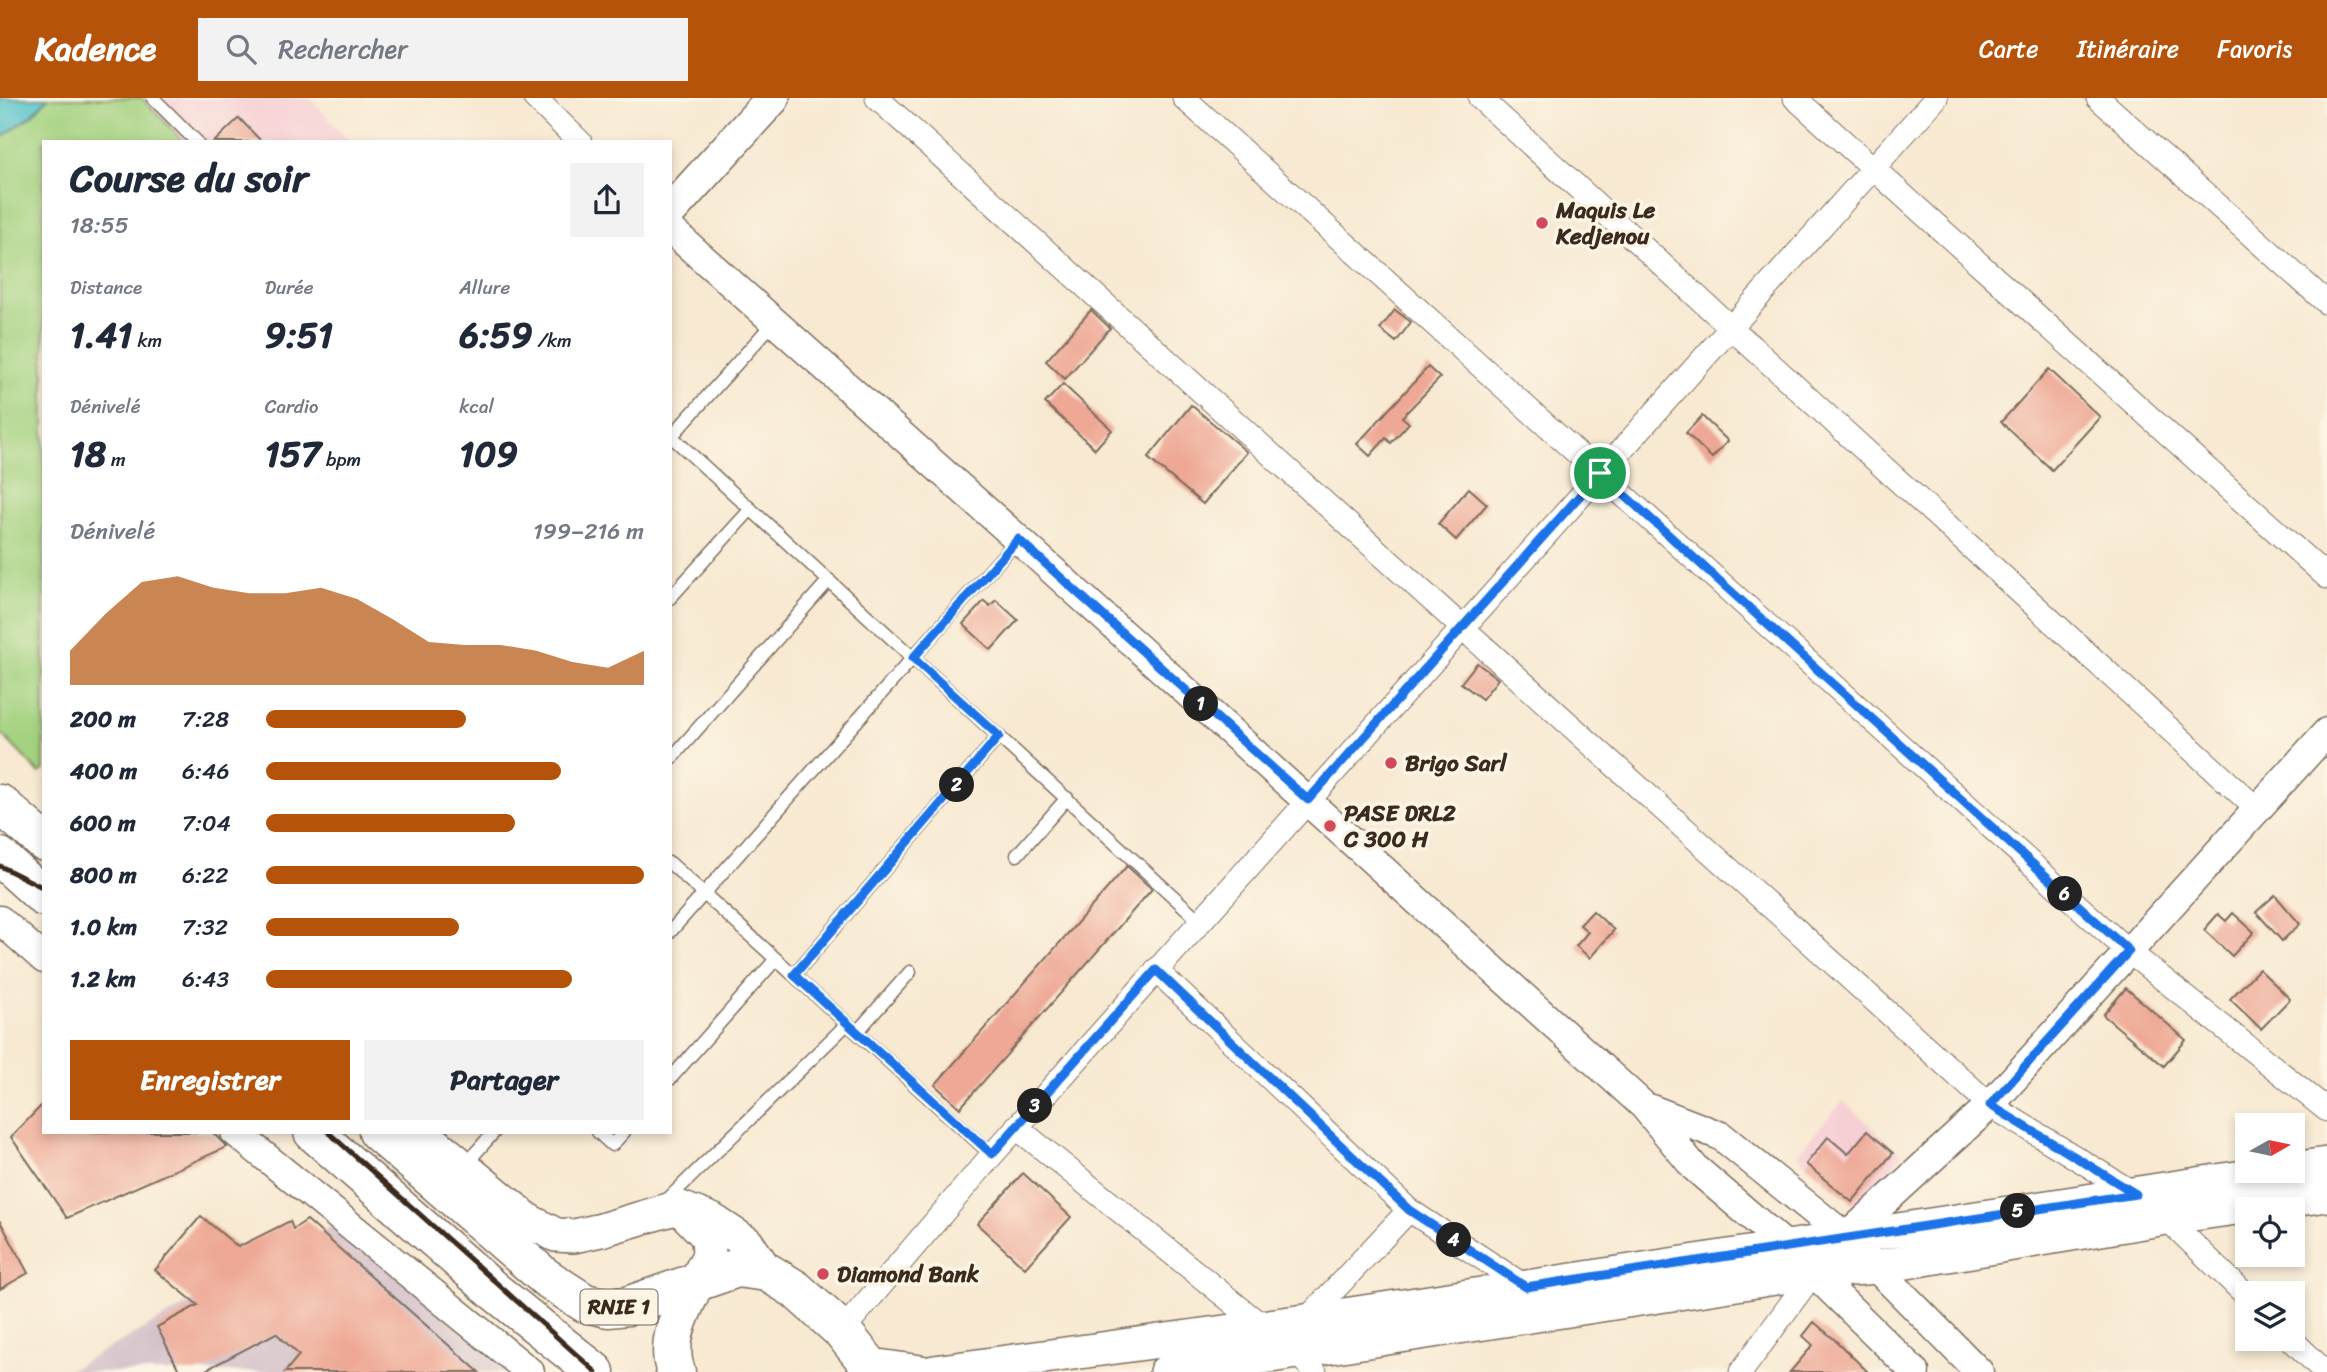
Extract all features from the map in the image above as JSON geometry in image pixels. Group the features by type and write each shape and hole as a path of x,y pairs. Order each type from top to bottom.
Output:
{"highway":[{"path":"0,804 42,840"},
{"path":"0,857 42,895"},
{"name":"RNIE 1","path":"315,1134 494,1290 595,1372"},
{"name":"RNIE 1","path":"380,1134 545,1277 585,1303 608,1308 627,1306 737,1268 767,1272 795,1289 842,1331 873,1369"},
{"name":"RNIE 1","path":"676,1372 671,1351 672,1333 694,1284"}],"main road":[{"path":"672,209 773,98"},
{"path":"0,790 42,821"},
{"path":"423,1134 529,1221 556,1235 601,1230 640,1220 667,1209 712,1220 747,1242 767,1272"},
{"path":"2305,1167 2327,1164"},
{"path":"934,1372 1305,1321 2235,1178"},
{"path":"1166,1372 1306,1363 1814,1272 1877,1267 2166,1218 2327,1195"},
{"path":"667,1209 708,1237 709,1255 694,1284"},
{"path":"873,1369 921,1372"}],"street":[{"path":"535,98 578,140"},
{"path":"877,98 1990,1105 2136,1194"},
{"path":"1184,98 2129,951 2327,1110"},
{"path":"1480,98 2257,809"},
{"path":"1795,98 2327,577"},
{"path":"842,1331 992,1154 1936,98"},
{"path":"2098,98 2327,303"},
{"path":"672,231 1308,800 1644,1106 1694,1167 1814,1272 1914,1372"},
{"path":"1846,1237 1990,1105 2327,732"},
{"path":"0,920 42,957"},
{"path":"1156,970 1409,1210 1526,1287"},
{"path":"1644,1106 1721,1136 1846,1237 1979,1372"},
{"path":"1016,1127 1262,1326"},
{"path":"237,1134 530,1372"},
{"path":"1305,1321 1409,1210"},
{"path":"2166,1218 2235,1284"},
{"path":"1741,1372 1814,1272"},
{"path":"2303,1351 2325,1372"}],"lane":[{"path":"153,98 195,140"},
{"path":"672,437 774,322"},
{"path":"672,439 1200,921"},
{"path":"672,596 751,509"},
{"path":"672,930 1018,539"},
{"path":"672,758 829,580"},
{"path":"794,975 999,736"},
{"path":"1017,855 1066,798"},
{"path":"672,865 992,1154"},
{"path":"672,1077 776,959"},
{"path":"667,1209 910,972"},
{"path":"463,1167 492,1134"},
{"path":"600,1134 612,1145 622,1134"}],"shaded area":[{"path":"142,98 310,98 348,140 182,140"},
{"path":"1843,1101 1902,1154 1856,1207 1796,1155"},
{"path":"340,1221 513,1372 65,1372"}],"green space":[{"path":"48,98 142,98 182,140 42,140 42,771 39,773 0,732 0,138 31,116"}],"water":[{"path":"0,98 48,98 31,116 0,138"}],"building":[{"path":"239,118 260,140 216,140"},
{"path":"1091,310 1110,328 1065,379 1046,361"},
{"path":"1395,310 1411,322 1396,342 1380,329"},
{"path":"1428,367 1440,378 1402,417 1409,423 1391,443 1386,438 1370,456 1357,444"},
{"path":"2049,369 2100,417 2052,470 2001,422"},
{"path":"1063,384 1112,430 1095,449 1045,403"},
{"path":"1191,405 1247,452 1203,504 1148,458"},
{"path":"1702,416 1728,441 1712,458 1686,433"},
{"path":"1469,488 1487,504 1456,540 1438,524"},
{"path":"996,600 1018,620 991,650 963,624 984,601 990,606"},
{"path":"1477,663 1498,679 1482,699 1461,683"},
{"path":"1127,866 1152,889 960,1108 935,1085"},
{"path":"2275,895 2300,924 2282,941 2256,912"},
{"path":"1593,911 1614,930 1590,958 1576,946 1588,932 1580,925"},
{"path":"2233,913 2254,932 2232,956 2204,930 2218,914 2226,921"},
{"path":"2259,969 2290,999 2261,1029 2230,999"},
{"path":"2126,988 2186,1040 2164,1066 2103,1015"},
{"path":"42,1105 42,1134 214,1134 227,1147 67,1218 11,1137"},
{"path":"1867,1131 1893,1153 1852,1202 1806,1164 1828,1137 1848,1154"},
{"path":"1023,1173 1071,1217 1025,1268 977,1224"},
{"path":"201,1216 238,1247 290,1221 293,1229 307,1220 479,1372 285,1372 299,1355 276,1333 202,1372 180,1372 157,1327 198,1305 155,1270"},
{"path":"0,1221 28,1273 0,1289"},
{"path":"1814,1322 1868,1372 1790,1372 1813,1345 1803,1336"}],"railway":[{"path":"0,866 42,887"},
{"path":"330,1134 596,1372"}],"place":[{"name":"Maquis Le Kedjenou","path":"1542,223"},
{"name":"Brigo Sarl","path":"1391,763"},
{"name":"PASE DRL2 C 300 H","path":"1330,826"},
{"name":"Diamond Bank","path":"823,1274"}],"route":[{"path":"1600,473 2129,951 1990,1105 2136,1194 1526,1287 1409,1210 1156,970 992,1154 794,975 999,736 913,658 1018,539 1308,800 1600,473"}]}
